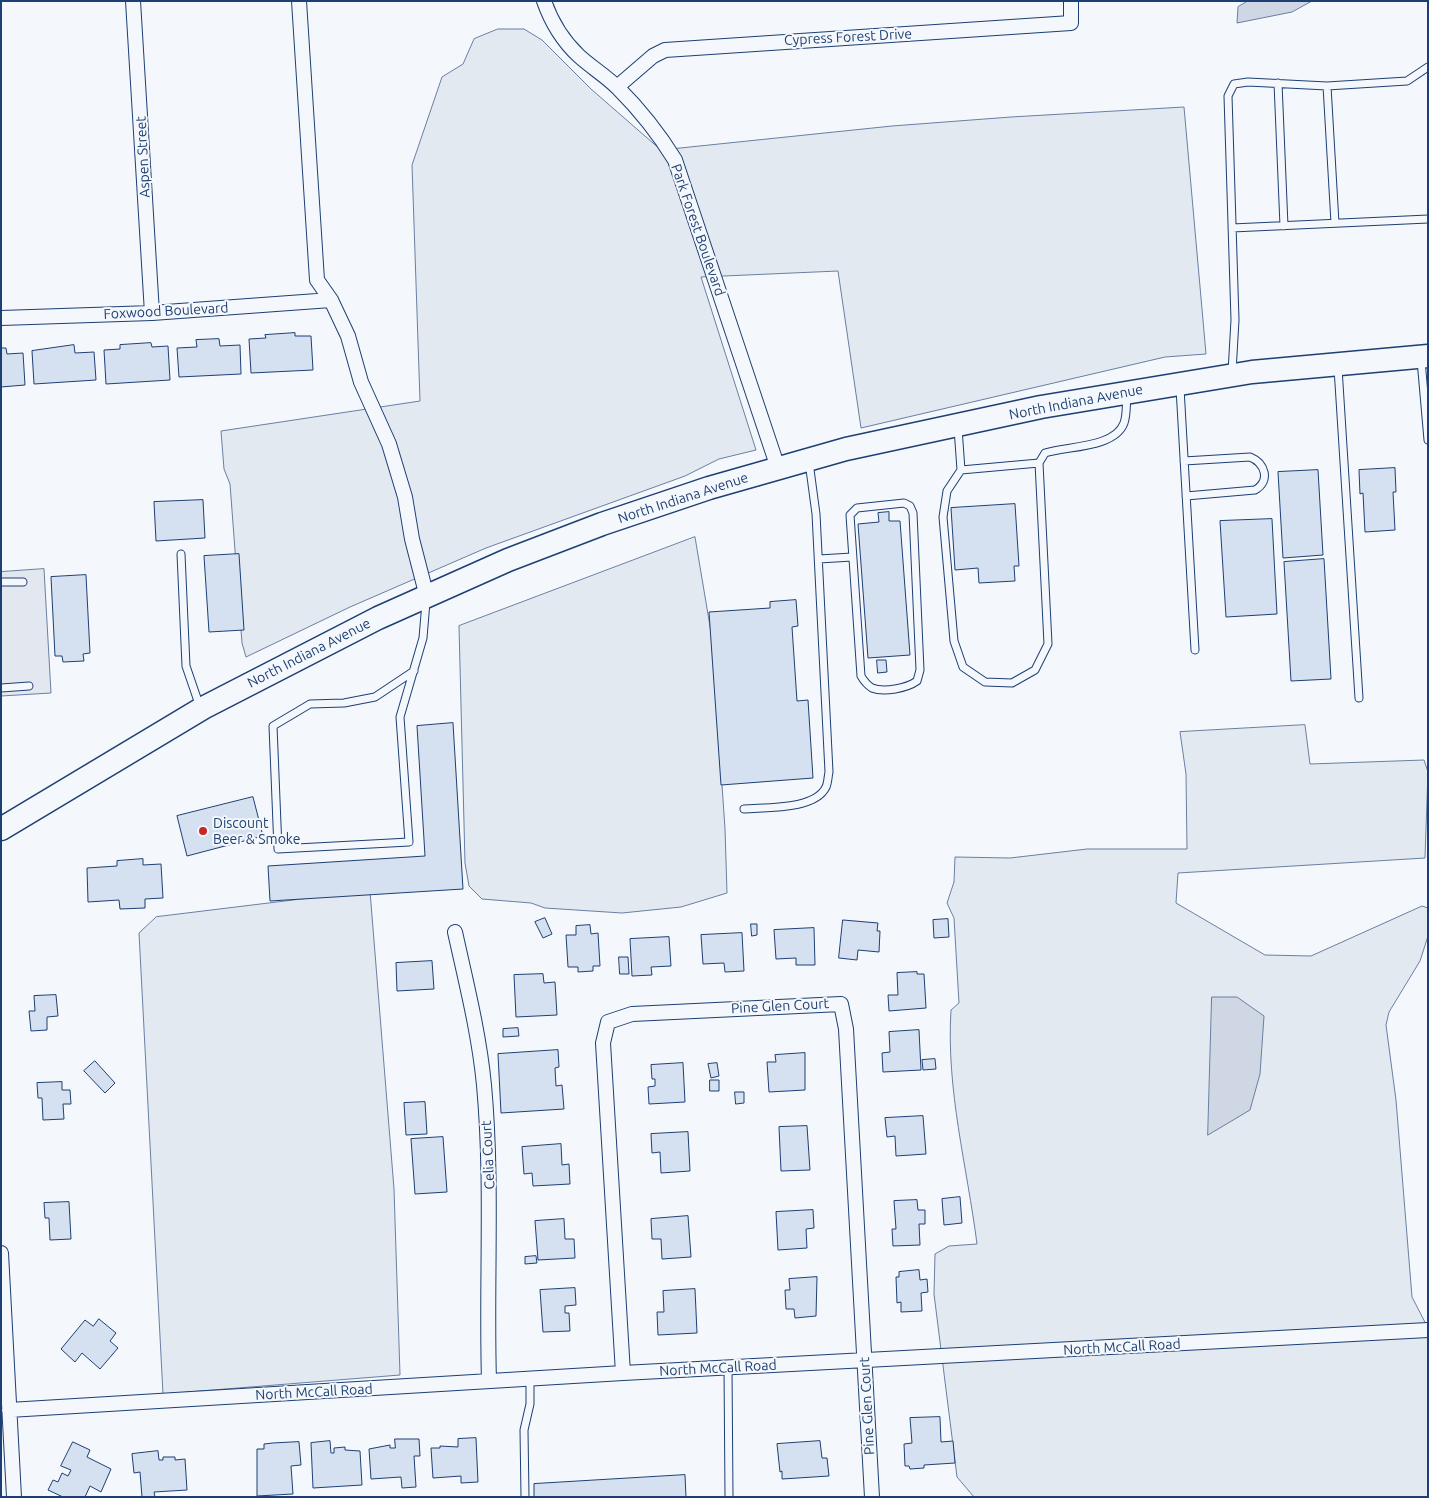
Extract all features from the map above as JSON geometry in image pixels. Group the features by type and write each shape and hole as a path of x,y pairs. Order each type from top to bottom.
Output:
{"main road":[{"name":"North Indiana Avenue","path":"1,830 201,709 316,649 426,596 508,560 602,524 709,488 846,449 1127,392 1232,375 1338,363 1424,357"}],"street":[{"name":"Aspen Street","path":"133,1 152,313"},
{"path":"299,1 313,241 318,280 331,300 348,336 361,382 389,444 405,497 412,539 426,596"},
{"name":"Park Forest Boulevard","path":"544,1 558,30 568,44 578,55 617,86 658,133 675,160 778,468"},
{"name":"Cypress Forest Drive","path":"617,86 652,56 665,50 681,47 1071,23 1070,1"},
{"name":"Foxwood Boulevard","path":"1,318 152,313 331,300"},
{"name":"Celia Court","path":"455,932 475,1023 484,1084 490,1217 487,1326 489,1381"},
{"name":"Pine Glen Court","path":"623,1373 603,1043 608,1022 632,1014 818,1003 841,1004 846,1029 872,1497"},
{"path":"1,1253 14,1497"},
{"name":"North McCall Road","path":"8,1410 530,1378 1428,1330"}],"lane":[{"path":"1232,375 1234,320 1228,96 1234,84 1248,82 1327,86 1407,82 1428,67"},
{"path":"1278,83 1284,226"},
{"path":"1327,86 1335,223"},
{"path":"1232,228 1428,219"},
{"path":"1424,357 1428,440"},
{"path":"1338,363 1360,698"},
{"path":"1180,383 1194,650"},
{"path":"958,425 961,470 947,491 943,517 954,641 963,667 985,682 1012,683 1035,670 1048,644 1039,463 1044,454 1103,441 1116,436 1124,423 1127,392"},
{"path":"1184,461 1250,457 1258,460 1264,468 1264,478 1261,487 1255,490 1186,496"},
{"path":"744,809 804,804 816,798 826,788 829,772 819,559 816,514 809,460"},
{"path":"961,470 1039,463"},
{"path":"904,503 910,506 913,513 920,670 917,681 908,687 874,689 866,684 862,676 852,557 852,511 857,508 904,503"},
{"path":"181,554 186,666 201,709"},
{"path":"819,559 852,557"},
{"path":"1,582 23,582"},
{"path":"414,670 375,697 344,703 310,704 273,726 278,849 409,842 400,717 414,670 423,638 426,596"},
{"path":"1,688 29,686"},
{"path":"728,1368 728,1497"},
{"path":"526,1497 524,1430 530,1404 530,1378"}],"shaded area":[{"path":"1248,1 1312,1 1292,12 1237,23 1238,7"},
{"path":"498,29 524,29 542,40 591,89 661,150 892,126 1184,107 1206,354 1165,357 861,428 838,271 701,277 756,450 719,459 685,476 486,548 350,607 246,657 242,643 230,484 224,469 221,431 420,401 412,165 442,77 463,64 474,39"},
{"path":"695,537 712,638 725,829 727,893 681,907 622,913 545,908 531,903 482,899 469,886 465,863 459,626"},
{"path":"44,569 51,693 1,696 1,572"},
{"path":"1305,725 1310,764 1424,760 1428,772 1425,858 1178,873 1176,903 1265,955 1311,956 1422,906 1428,908 1428,936 1420,961 1389,1012 1386,1025 1396,1100 1412,1297 1428,1328 1428,1497 974,1497 957,1477 934,1294 935,1254 949,1246 977,1244 954,1099 950,1040 951,1010 959,1003 954,918 947,903 954,882 955,857 1010,858 1087,849 1187,849 1186,774 1180,732"},
{"path":"370,891 394,1189 400,1375 163,1394 139,933 156,917"},
{"path":"1212,997 1237,997 1264,1016 1260,1074 1250,1110 1208,1135"}],"building":[{"path":"295,333 295,336 311,336 313,370 251,373 249,339 266,338 265,335"},
{"path":"219,339 220,346 240,345 241,374 179,377 177,348 197,347 196,340"},
{"path":"151,343 152,347 168,346 170,380 106,384 104,350 120,349 120,345"},
{"path":"74,345 75,353 94,352 96,380 34,384 32,351"},
{"path":"1,348 6,348 7,354 23,353 25,385 1,387"},
{"path":"1395,468 1396,492 1393,492 1395,530 1365,532 1363,493 1360,494 1359,470"},
{"path":"1318,470 1323,555 1283,558 1278,472"},
{"path":"203,500 205,538 156,541 154,502"},
{"path":"1015,504 1019,566 1014,566 1015,581 979,583 978,568 955,570 951,508"},
{"path":"889,512 889,521 900,521 910,655 868,658 858,524 879,522 878,513"},
{"path":"1272,519 1277,614 1226,617 1220,521"},
{"path":"239,554 244,630 209,632 204,556"},
{"path":"1324,559 1331,679 1291,681 1284,562"},
{"path":"86,575 90,653 83,654 84,661 63,662 62,656 55,656 51,577"},
{"path":"796,600 798,626 792,627 797,701 808,700 813,778 721,785 709,612 770,608 770,602"},
{"path":"877,660 886,660 887,672 878,673"},
{"path":"453,723 463,889 270,901 268,866 425,856 417,726"},
{"path":"253,797 263,836 187,856 177,816"},
{"path":"143,859 143,865 161,864 163,898 145,899 145,908 120,909 119,900 88,902 87,868 117,866 117,861"},
{"path":"545,918 552,934 543,938 535,922"},
{"path":"948,919 949,937 934,938 933,920"},
{"path":"843,920 878,923 877,931 880,931 879,952 858,950 857,960 839,958"},
{"path":"751,924 757,924 757,935 752,936"},
{"path":"590,925 591,934 598,933 600,966 593,966 593,971 578,972 578,967 568,967 566,935 576,935 576,926"},
{"path":"814,928 815,965 796,965 796,958 776,959 774,930"},
{"path":"742,933 744,971 725,972 724,963 703,964 701,935"},
{"path":"669,937 671,966 651,967 652,975 632,976 630,939"},
{"path":"619,957 628,957 629,974 620,974"},
{"path":"432,961 434,989 397,991 396,963"},
{"path":"917,972 917,974 924,974 926,1008 889,1011 888,995 898,995 897,973"},
{"path":"543,974 544,983 555,982 557,1015 516,1017 514,975"},
{"path":"56,995 58,1016 47,1017 47,1030 31,1031 29,1011 35,1011 34,996"},
{"path":"518,1028 519,1036 503,1037 503,1029"},
{"path":"919,1030 921,1070 883,1072 882,1053 890,1052 889,1032"},
{"path":"558,1050 559,1067 555,1068 556,1086 562,1085 564,1109 501,1113 498,1054"},
{"path":"805,1053 805,1090 769,1092 767,1062 776,1062 775,1055"},
{"path":"935,1059 936,1069 923,1070 922,1060"},
{"path":"95,1061 115,1083 105,1093 84,1071"},
{"path":"683,1063 685,1102 649,1104 648,1087 655,1086 655,1079 652,1079 651,1065"},
{"path":"717,1063 719,1076 711,1078 708,1064"},
{"path":"710,1080 719,1080 719,1091 710,1091"},
{"path":"62,1082 62,1090 70,1090 71,1104 63,1104 64,1119 43,1120 42,1098 38,1098 37,1083"},
{"path":"735,1092 744,1092 744,1103 736,1104"},
{"path":"425,1102 427,1134 406,1135 404,1103"},
{"path":"923,1116 926,1154 896,1156 895,1136 887,1137 885,1118"},
{"path":"807,1126 810,1170 781,1171 779,1127"},
{"path":"688,1132 690,1171 661,1173 660,1152 652,1153 651,1134"},
{"path":"443,1137 447,1192 415,1194 411,1139"},
{"path":"561,1144 562,1165 569,1164 570,1184 533,1186 532,1173 524,1174 522,1147"},
{"path":"960,1197 962,1223 944,1225 942,1199"},
{"path":"917,1200 918,1210 925,1210 925,1224 919,1224 920,1245 893,1246 892,1229 896,1229 894,1201"},
{"path":"69,1202 71,1239 50,1240 49,1218 45,1218 44,1203"},
{"path":"813,1210 814,1228 806,1229 807,1248 778,1250 776,1212"},
{"path":"688,1216 691,1257 662,1259 661,1239 652,1239 651,1219"},
{"path":"564,1219 565,1239 574,1239 575,1258 538,1260 535,1221"},
{"path":"536,1256 537,1263 525,1264 525,1257"},
{"path":"919,1270 920,1280 927,1279 928,1292 921,1293 922,1311 901,1312 901,1302 897,1303 896,1277 899,1277 899,1272"},
{"path":"817,1277 816,1316 795,1318 794,1309 786,1309 785,1290 790,1290 789,1279"},
{"path":"575,1288 576,1305 565,1306 565,1313 569,1313 570,1331 543,1332 540,1290"},
{"path":"695,1289 697,1333 658,1335 657,1312 664,1312 663,1291"},
{"path":"99,1319 116,1333 110,1341 118,1348 100,1369 82,1353 75,1362 61,1349 85,1320 93,1326"},
{"path":"940,1417 941,1442 953,1441 955,1463 924,1465 924,1468 910,1469 909,1466 905,1466 904,1444 912,1443 910,1418"},
{"path":"476,1438 478,1482 461,1483 461,1476 433,1478 431,1448 440,1448 440,1446 458,1447 458,1439"},
{"path":"395,1439 419,1439 420,1456 414,1456 416,1487 402,1488 401,1477 371,1479 369,1449 390,1445 390,1448 395,1448"},
{"path":"330,1441 331,1453 334,1453 334,1448 345,1447 345,1450 360,1451 362,1485 313,1488 311,1443"},
{"path":"820,1441 822,1458 827,1458 829,1476 782,1479 777,1444"},
{"path":"73,1442 90,1450 87,1457 111,1469 101,1492 90,1486 85,1497 63,1497 48,1490 53,1480 58,1482 62,1473 68,1476 71,1470 61,1466"},
{"path":"299,1442 301,1465 291,1466 293,1494 257,1496 257,1449 264,1449 264,1444"},
{"path":"158,1451 159,1460 163,1460 163,1457 175,1457 175,1460 185,1459 187,1490 154,1492 155,1497 142,1497 140,1472 134,1473 132,1454"},
{"path":"685,1475 686,1497 534,1497 534,1484"}],"place":[{"name":"Discount Beer & Smoke","path":"203,831"}]}
